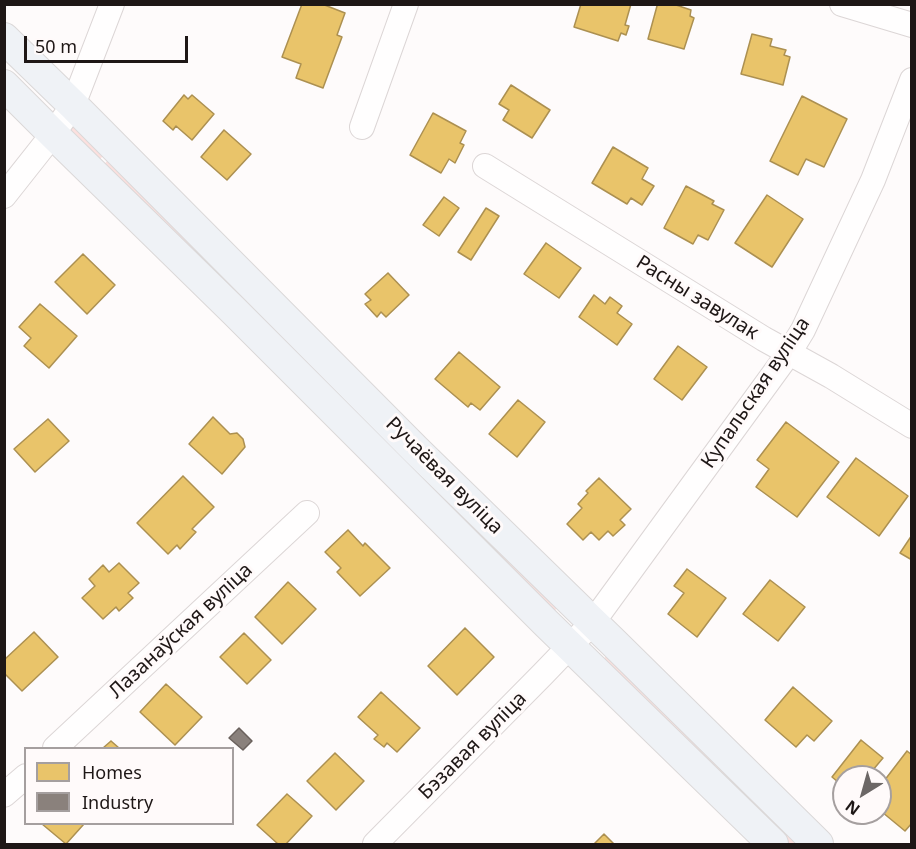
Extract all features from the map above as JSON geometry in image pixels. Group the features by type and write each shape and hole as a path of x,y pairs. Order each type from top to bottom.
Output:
{"main road":[{"name":"Ручаёвая вуліца","path":"4,38 416,450 818,844"},
{"name":"Ручаёвая вуліца","path":"4,85 773,844"}],"street":[{"path":"4,196 73,105 112,4"},
{"path":"362,127 406,4"},
{"path":"842,4 912,25"},
{"name":"Купальская вуліца","path":"570,646 593,622 789,353 803,330 873,180 912,80"},
{"name":"Расны завулак","path":"485,166 912,426"},
{"name":"Лазанаўская вуліца","path":"56,747 307,513"},
{"name":"Бэзавая вуліца","path":"375,844 570,646"},
{"path":"4,795 24,778"}],"shaded area":[{"path":"69,127 74,127 103,156 95,164 66,135"},
{"path":"108,160 557,608 551,615 100,169"},
{"path":"607,655 798,844 780,844 599,664"}],"building: Homes":[{"path":"302,4 322,4 345,13 337,35 342,37 323,88 296,78 301,64 282,57"},
{"path":"581,4 631,4 625,25 629,26 626,35 621,33 618,41 574,27"},
{"path":"673,4 691,10 690,16 694,18 684,49 648,39 657,6"},
{"path":"752,34 772,39 770,46 786,50 784,55 790,57 783,85 741,74"},
{"path":"511,85 550,110 532,138 503,120 509,110 499,104"},
{"path":"184,95 188,99 192,95 214,114 192,140 176,126 173,130 163,121"},
{"path":"802,96 847,119 824,167 806,159 798,175 770,161"},
{"path":"433,113 466,131 460,143 464,145 455,163 449,159 441,173 410,155"},
{"path":"224,130 251,154 227,180 201,157"},
{"path":"613,147 648,168 642,179 654,186 642,205 631,198 627,204 592,183"},
{"path":"686,186 714,201 712,204 724,210 708,240 698,235 693,244 664,228"},
{"path":"767,195 803,219 772,267 735,243"},
{"path":"444,197 459,208 439,236 423,225"},
{"path":"486,208 499,216 471,260 458,252"},
{"path":"546,243 581,268 559,298 524,274"},
{"path":"83,254 115,285 87,314 55,282"},
{"path":"388,273 409,295 386,317 381,312 377,317 365,304 371,300 365,294"},
{"path":"594,295 605,304 610,297 622,306 617,313 632,324 617,345 579,317"},
{"path":"40,304 77,336 49,368 24,346 31,338 19,327"},
{"path":"678,346 707,367 682,400 654,379"},
{"path":"459,352 500,387 480,410 471,403 468,407 435,379"},
{"path":"518,400 545,422 517,457 489,434"},
{"path":"213,417 230,434 237,433 243,439 245,447 222,474 189,444"},
{"path":"48,419 69,441 35,472 14,449"},
{"path":"786,422 839,462 797,517 756,487 769,469 757,460"},
{"path":"856,458 908,496 879,536 827,497"},
{"path":"183,476 214,507 192,529 196,532 180,549 177,545 168,554 137,523"},
{"path":"599,478 631,509 620,520 625,525 613,536 608,531 599,540 591,532 583,540 567,524 582,508 578,504 588,493 586,491"},
{"path":"348,530 363,546 365,543 390,568 360,596 337,572 341,568 325,552"},
{"path":"912,535 912,560 900,553"},
{"path":"119,563 139,583 128,593 133,598 119,611 116,607 103,619 82,598 95,586 89,579 103,565 109,572"},
{"path":"687,569 726,598 697,637 668,614 684,593 674,586"},
{"path":"770,580 805,607 778,641 743,614"},
{"path":"288,582 316,609 282,644 255,617"},
{"path":"465,628 494,657 457,695 428,666"},
{"path":"34,632 58,657 22,691 4,673 4,660"},
{"path":"244,633 271,660 247,684 220,657"},
{"path":"166,684 202,717 175,745 140,712"},
{"path":"793,687 832,721 814,741 807,735 796,747 765,720"},
{"path":"381,692 420,728 397,752 387,743 384,747 374,739 378,735 358,717"},
{"path":"861,740 883,758 877,765 841,765"},
{"path":"111,741 118,747 104,747"},
{"path":"907,751 912,755 912,823 905,831 892,820 892,771"},
{"path":"335,753 364,781 336,810 307,781"},
{"path":"287,794 312,816 286,844 278,844 257,825"},
{"path":"43,825 83,825 66,844"},
{"path":"604,834 614,844 594,844"}],"building: Industry":[{"path":"239,728 252,741 243,750 229,738"}]}
